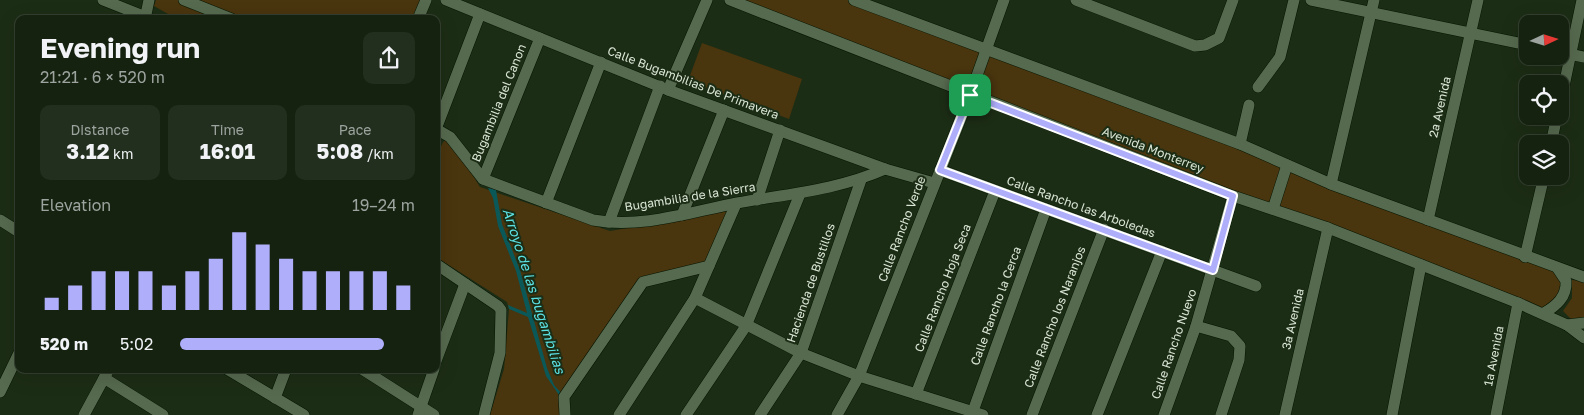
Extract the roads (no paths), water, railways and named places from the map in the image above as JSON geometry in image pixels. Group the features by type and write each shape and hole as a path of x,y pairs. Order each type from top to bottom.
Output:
{"street":[{"path":"103,0 139,15"},
{"path":"147,15 150,0"},
{"path":"184,0 222,15"},
{"path":"420,15 426,0"},
{"name":"Calle Bugambilias De Primavera","path":"446,0 664,88 885,169 934,183"},
{"path":"609,222 664,88 707,0"},
{"name":"Avenida Monterrey","path":"730,0 970,95 1233,196 1328,228 1544,313 1567,325 1584,338"},
{"path":"854,0 1240,144 1331,184 1558,269 1583,275"},
{"name":"Calle Rancho Verde","path":"837,415 859,376 970,95 1004,0"},
{"path":"1076,0 1195,46 1205,45 1219,38 1233,0"},
{"path":"1258,87 1280,57 1294,0"},
{"path":"1311,0 1373,5 1519,43"},
{"name":"2a Avenida","path":"1428,220 1478,0"},
{"path":"1569,43 1582,0"},
{"path":"1331,184 1373,5"},
{"path":"440,119 480,14"},
{"name":"Bugambilia del Canon","path":"483,179 540,38"},
{"path":"1569,54 1584,57"},
{"path":"546,203 601,62"},
{"path":"1240,144 1249,105"},
{"path":"682,215 724,110"},
{"path":"757,200 780,130"},
{"path":"440,131 450,137 483,179"},
{"path":"1273,209 1287,165"},
{"name":"Bugambilia de la Sierra","path":"483,179 593,220 639,222 800,194 861,180 885,169"},
{"name":"Calle Rancho las Arboledas","path":"940,170 1256,286"},
{"name":"Hacienda de Bustillos","path":"760,415 801,353 861,180"},
{"path":"1525,256 1542,185"},
{"name":"Calle Rancho Hoja Seca","path":"916,394 995,191"},
{"path":"686,415 746,326 800,194"},
{"name":"Calle Rancho Nuevo","path":"1164,415 1196,326 1233,196"},
{"path":"619,415 696,298 736,204"},
{"name":"Calle Rancho la Cerca","path":"978,413 1046,209"},
{"path":"0,220 15,229"},
{"name":"3a Avenida","path":"1285,415 1328,228"},
{"name":"Calle Rancho los Naranjos","path":"1032,415 1104,230"},
{"path":"1097,415 1162,251"},
{"path":"1392,415 1421,265"},
{"path":"565,415 564,397 643,282 709,266"},
{"path":"440,267 498,306 502,314 500,353 484,415"},
{"path":"1544,313 1553,308 1564,295 1566,281 1558,269"},
{"path":"440,338 465,284"},
{"path":"696,298 746,326 801,353 859,376 978,413"},
{"name":"1a Avenida","path":"1496,415 1518,303"},
{"path":"1567,325 1584,323"},
{"path":"1196,326 1230,336 1240,346 1239,360 1222,415"},
{"path":"0,392 15,361"},
{"path":"234,373 302,414"},
{"path":"275,398 284,373"},
{"path":"368,373 419,410 434,415"},
{"path":"419,410 433,373"},
{"path":"84,415 106,374 163,415"}],"water":[{"path":"488,188 496,190 502,224 520,270 547,368 554,385 562,394 561,398 546,376 528,317 509,309 508,305 527,313 516,271 498,226 493,198"}],"water label":[{"name":"Arroyo de las bugambilias","path":"534,291"}]}
